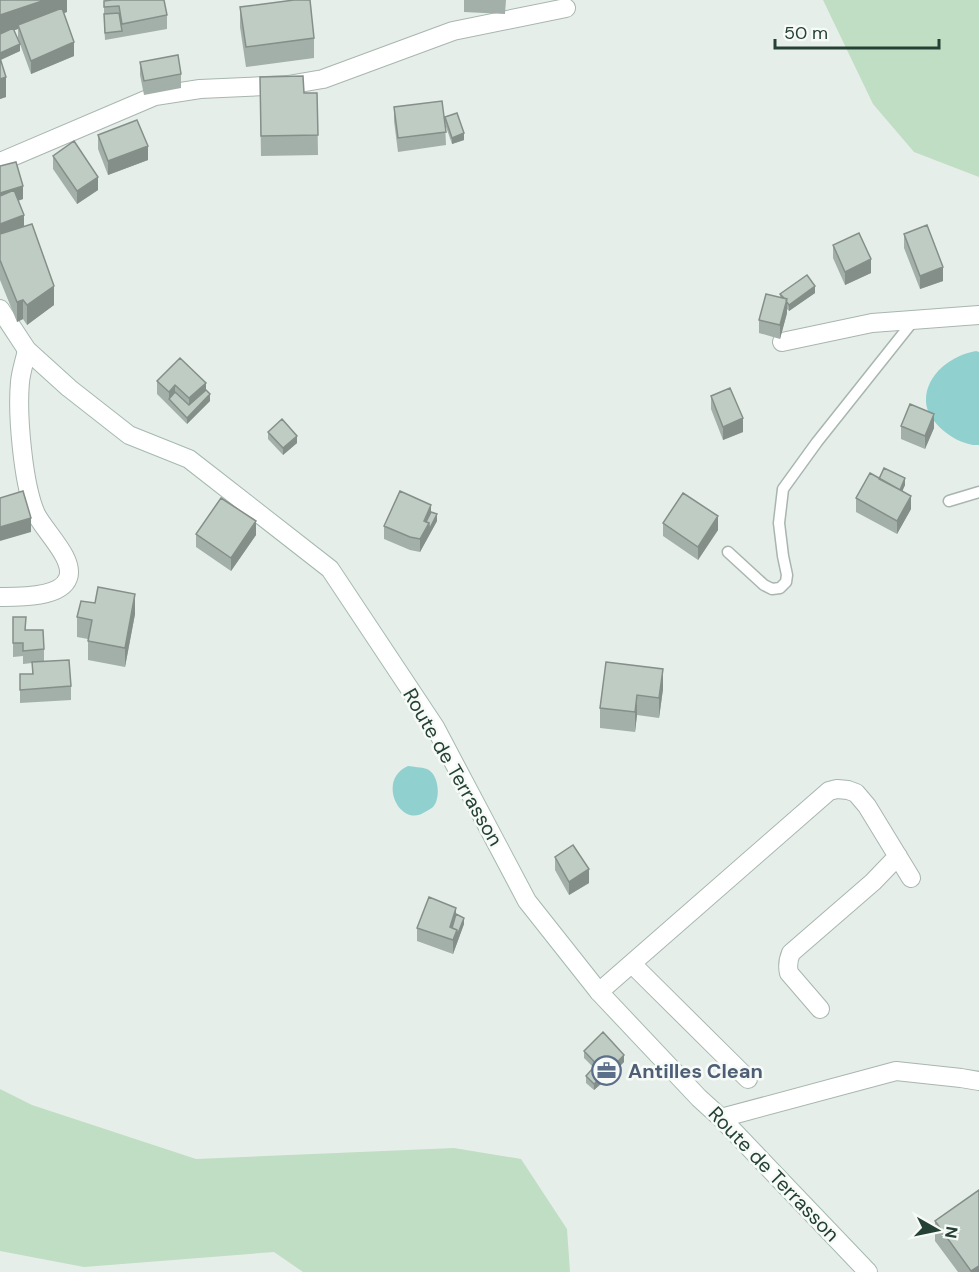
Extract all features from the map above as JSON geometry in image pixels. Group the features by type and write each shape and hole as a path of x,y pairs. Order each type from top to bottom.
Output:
{"street":[{"path":"0,162 155,96 200,89 288,86 322,79 453,31 566,8"},
{"path":"782,342 872,323 979,315"},
{"name":"Route de Terrasson","path":"1,316 27,350 69,388 129,435 189,459 330,569 435,727 527,901 599,992 868,1272"},
{"path":"0,597 43,594 58,589 68,580 67,559 36,514 27,485 20,409 20,380 27,350"},
{"path":"599,992 829,791 837,789 856,793 867,806 911,878"},
{"path":"820,1009 789,973 788,959 791,953 873,882 898,856"},
{"path":"632,964 748,1079"},
{"path":"721,1118 896,1071 979,1081"}],"lane":[{"path":"728,552 764,585 772,589 780,588 786,582 787,575 779,523 783,489 817,442 915,320"},
{"path":"949,501 979,492"}],"green space":[{"path":"823,0 979,0 979,177 914,152 873,104"},
{"path":"0,1089 32,1105 196,1159 454,1148 521,1159 567,1229 570,1272 303,1272 274,1252 84,1267 0,1251"}],"water":[{"path":"979,352 979,445 971,445 953,437 937,424 931,417 926,400 930,382 942,367 958,357"},
{"path":"408,766 427,769 434,776 438,786 436,803 433,807 416,815 407,814 400,809 393,791 394,781 399,773"}],"building":[{"path":"0,0 45,0 0,15"},
{"path":"164,0 167,15 122,24 119,6 104,7 104,1"},
{"path":"310,0 314,38 246,47 240,7"},
{"path":"62,8 74,42 31,61 18,25"},
{"path":"119,13 122,31 105,33 104,14"},
{"path":"13,28 20,44 0,53 0,34"},
{"path":"178,55 181,74 144,81 140,62"},
{"path":"0,58 6,77 0,79"},
{"path":"303,76 304,93 317,93 318,135 261,136 260,77"},
{"path":"442,101 446,132 398,138 394,107"},
{"path":"457,113 464,133 452,138 445,117"},
{"path":"137,120 148,146 108,161 98,135"},
{"path":"74,141 98,177 77,191 53,156"},
{"path":"16,162 23,186 0,193 0,166"},
{"path":"14,190 24,215 0,224 0,196"},
{"path":"32,224 54,286 27,305 23,300 17,302 0,260 0,234"},
{"path":"927,225 943,267 920,276 904,234"},
{"path":"859,233 871,259 845,272 833,245"},
{"path":"807,275 815,286 789,305 787,299 780,294"},
{"path":"766,294 787,299 780,325 759,320"},
{"path":"180,358 206,383 189,398 175,385 169,392 157,381"},
{"path":"730,388 743,418 723,427 711,396"},
{"path":"206,390 210,394 187,418 169,399 175,392 189,405"},
{"path":"910,404 934,414 925,436 901,426"},
{"path":"282,419 297,436 283,448 268,432"},
{"path":"884,468 905,478 900,490 879,479"},
{"path":"870,473 911,496 897,521 856,498"},
{"path":"23,491 31,518 0,527 0,498"},
{"path":"400,491 431,505 424,521 429,523 420,539 384,526"},
{"path":"683,493 718,516 698,547 663,523"},
{"path":"221,498 256,521 231,558 196,534"},
{"path":"431,512 437,514 429,530 429,523 426,522"},
{"path":"98,587 135,594 125,648 88,641 92,620 77,617 81,601 95,603"},
{"path":"13,617 26,617 25,630 43,630 44,649 23,651 23,643 13,643"},
{"path":"69,660 71,686 20,690 20,674 33,674 32,662"},
{"path":"606,662 663,669 659,698 637,695 635,712 600,708"},
{"path":"573,845 589,869 569,882 555,857"},
{"path":"429,897 456,908 450,927 457,930 453,940 417,928"},
{"path":"456,914 464,918 457,936 457,930 452,928"},
{"path":"603,1032 624,1055 606,1074 584,1051"},
{"path":"593,1068 602,1076 594,1084 586,1076"},
{"path":"979,1190 979,1266 971,1271 935,1221"}],"place":[{"name":"Antilles Clean","path":"607,1071"}]}
